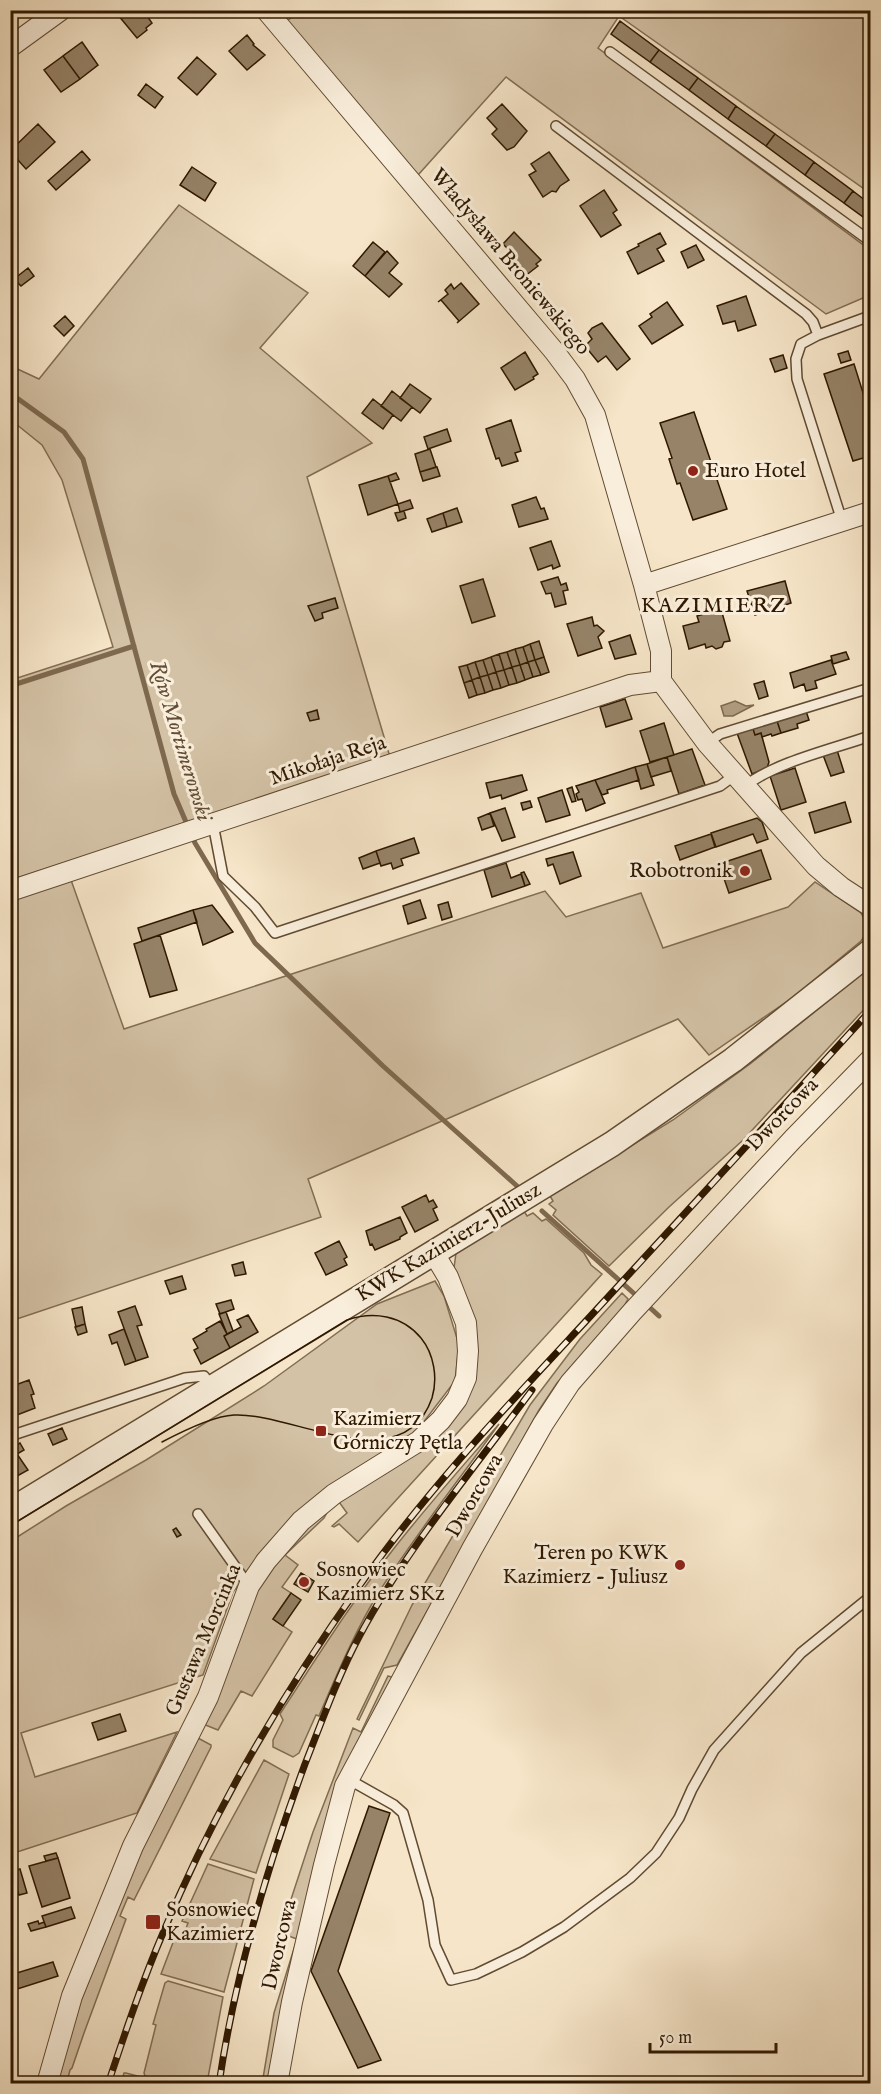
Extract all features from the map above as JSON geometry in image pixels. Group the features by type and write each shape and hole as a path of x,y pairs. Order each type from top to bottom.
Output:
{"street":[{"path":"10,47 61,10"},
{"name":"Władysława Broniewskiego","path":"266,10 554,351 575,379 595,415 644,585 661,651 661,681"},
{"path":"644,585 870,512"},
{"path":"661,681 707,743 816,866 841,887 870,906"},
{"name":"Mikołaja Reja","path":"10,891 630,685 661,681"},
{"name":"KWK Kazimierz-Juliusz","path":"10,1511 612,1144 733,1060 870,952"},
{"name":"Dworcowa","path":"277,2084 292,2002 318,1887 345,1786 472,1549 543,1424 570,1383 632,1312 870,1060"},
{"name":"Gustawa Morcinka","path":"47,2084 72,1996 133,1846 208,1697 249,1586 266,1561 301,1521 334,1494 418,1442 441,1420 457,1399 466,1378 468,1351 466,1323 448,1277 433,1252"}],"lane":[{"path":"610,52 870,242"},
{"path":"556,126 806,314 813,322 818,335"},
{"path":"842,521 797,379 796,359 801,344 818,335 870,316"},
{"path":"707,743 720,734 870,688"},
{"path":"211,825 223,876 255,907 275,933 720,786 753,780 793,762 870,736"},
{"path":"10,1436 185,1378 204,1376 212,1387"},
{"path":"198,1514 249,1586"},
{"path":"348,1779 394,1805 403,1813 428,1900 435,1945 451,1980 476,1974 522,1952 564,1927 630,1878 656,1852 679,1818 714,1750 801,1653 870,1596"}],"shaded area":[{"path":"301,10 870,11 870,193 619,16 598,48 870,250 870,295 826,314 506,77 418,175 287,21"},
{"path":"179,205 308,293 260,348 372,443 307,477 390,757 11,880 11,680 113,647 62,480 42,445 11,420 11,366 39,379"},
{"path":"735,701 746,706 754,705 733,716 724,716 721,706"},
{"path":"71,880 124,1029 545,891 566,917 641,893 663,948 788,907 815,882 861,913 870,928 861,941 792,998 709,1055 678,1019 308,1179 321,1217 11,1321 10,901"},
{"path":"870,967 870,1003 742,1141 669,1207 609,1266 553,1215 556,1210 549,1204 553,1201 550,1196 673,1120 750,1064"},
{"path":"524,1211 527,1216 533,1213 542,1221 546,1219 584,1253 591,1265 602,1274 358,1542 339,1524 332,1526 347,1513 339,1502 464,1398 457,1278 454,1268 456,1253"},
{"path":"435,1281 444,1296 459,1345 455,1381 416,1432 292,1517 233,1592 203,1675 21,1733 35,1777 177,1732 137,1813 11,1854 11,1541 264,1386 377,1304"},
{"path":"622,1293 628,1299 622,1310 557,1383 539,1410 397,1665 384,1668 359,1720 357,1719 412,1605 530,1405 580,1339"},
{"path":"499,1424 379,1592 354,1637 319,1716 316,1715 299,1753 293,1757 273,1747 273,1740 283,1720 280,1714 348,1611 405,1535"},
{"path":"329,1509 324,1518 285,1555 298,1565 282,1587 291,1593 273,1619 292,1632 252,1696 241,1691 218,1730 203,1724 249,1604 284,1549"},
{"path":"388,1676 395,1678 361,1739 269,2083 262,2084 274,2013 297,1939 280,1933 313,1832 353,1728 361,1732"},
{"path":"196,1737 211,1747 134,1900 128,1897 120,1916 126,1919 70,2070 68,2078 70,2083 54,2084 82,1994 130,1875"},
{"path":"264,1760 289,1774 256,1873 210,1859"},
{"path":"208,1864 254,1879 224,1992 161,1974 174,1940 181,1942 188,1923 182,1921"},
{"path":"168,1981 223,1997 207,2083 164,2083 164,2081 145,2076 144,2073 156,2025 153,2024 165,1983"},
{"path":"126,2073 164,2083 121,2083"}],"building":[{"path":"124,10 143,10 152,23 137,38 118,15"},
{"path":"620,21 659,50 650,62 611,34"},
{"path":"247,35 253,45 265,55 247,70 229,51"},
{"path":"82,42 98,65 80,79 63,56"},
{"path":"659,50 698,78 689,90 650,62"},
{"path":"63,56 80,79 61,92 44,70"},
{"path":"197,57 216,74 197,95 178,78"},
{"path":"698,78 736,106 728,119 689,90"},
{"path":"146,84 163,97 155,108 138,95"},
{"path":"502,104 527,131 514,147 507,150 492,134 497,129 487,118"},
{"path":"736,106 775,134 766,146 728,119"},
{"path":"38,124 55,142 26,169 10,151"},
{"path":"775,134 814,162 805,175 766,146"},
{"path":"82,151 90,160 56,190 48,181"},
{"path":"549,152 569,180 556,192 552,191 543,197 529,175 536,171 531,164"},
{"path":"814,162 853,191 844,203 805,175"},
{"path":"192,167 216,183 205,201 180,185"},
{"path":"604,190 617,210 613,213 621,225 601,237 580,206"},
{"path":"853,191 870,204 870,222 844,203"},
{"path":"514,232 541,260 536,264 538,266 525,276 505,256 510,251 503,244"},
{"path":"660,233 666,244 657,249 664,261 638,274 627,252"},
{"path":"373,242 385,252 365,276 353,266"},
{"path":"696,245 704,260 688,268 681,252"},
{"path":"387,251 398,263 389,273 402,284 389,297 365,276"},
{"path":"28,268 34,276 21,286 14,279"},
{"path":"461,283 479,304 457,323 459,321 441,300 438,302 448,294 445,290 451,284 454,289"},
{"path":"746,296 756,325 738,331 735,321 723,324 717,306"},
{"path":"667,302 683,325 652,344 639,326 652,317 650,314"},
{"path":"65,316 74,326 64,336 54,326"},
{"path":"602,323 630,359 617,370 606,356 598,362 585,346 592,339 588,333"},
{"path":"848,351 851,360 841,363 838,354"},
{"path":"525,352 538,374 533,377 534,379 515,390 501,368"},
{"path":"783,355 787,368 775,372 770,359"},
{"path":"854,364 870,415 870,456 853,461 824,374"},
{"path":"410,384 431,399 420,413 400,398"},
{"path":"392,391 412,407 401,421 381,406"},
{"path":"373,399 393,415 383,429 362,413"},
{"name":"Euro Hotel","path":"694,412 727,509 693,520 680,483 677,484 669,459 672,458 660,423"},
{"path":"511,420 521,451 515,453 518,461 502,466 499,458 496,459 486,429"},
{"path":"447,429 451,441 428,449 424,437"},
{"path":"430,449 436,467 420,472 415,454"},
{"path":"437,467 440,476 423,481 420,472"},
{"path":"396,473 399,479 390,482 388,476"},
{"path":"388,476 398,504 368,515 359,485"},
{"path":"536,497 548,519 519,527 512,505"},
{"path":"410,500 413,508 400,512 398,504"},
{"path":"457,508 462,522 447,527 443,513"},
{"path":"404,511 406,518 398,521 395,513"},
{"path":"443,513 447,527 432,532 427,519"},
{"path":"551,541 560,566 553,569 552,565 538,570 530,548"},
{"path":"558,577 561,585 566,583 568,590 563,591 566,604 555,607 551,593 546,594 541,582"},
{"path":"483,579 495,616 472,623 460,586"},
{"path":"785,581 791,603 755,615 747,591"},
{"path":"335,598 338,608 322,613 323,618 315,621 308,606"},
{"path":"721,609 730,641 724,642 722,647 716,649 712,646 706,648 705,644 689,649 683,626 699,622 697,616"},
{"path":"592,617 594,626 597,625 604,631 598,637 602,648 578,656 567,624"},
{"path":"630,635 636,654 615,659 609,642"},
{"path":"539,641 544,657 535,660 530,644"},
{"path":"530,644 535,660 528,662 523,647"},
{"path":"523,647 528,662 520,665 515,649"},
{"path":"515,649 520,665 512,667 507,652"},
{"path":"507,652 512,667 504,670 499,654"},
{"path":"846,652 849,659 833,664 831,656"},
{"path":"499,654 504,670 496,672 491,657"},
{"path":"491,657 496,672 488,675 483,660"},
{"path":"544,657 549,672 541,675 535,660"},
{"path":"483,660 488,675 480,677 475,662"},
{"path":"535,660 541,675 533,677 528,662"},
{"path":"831,660 836,674 815,681 817,688 806,691 804,684 794,688 790,673"},
{"path":"475,662 480,677 472,680 467,665"},
{"path":"528,662 533,677 525,680 520,665"},
{"path":"467,665 472,680 464,683 459,667"},
{"path":"520,665 525,680 517,683 512,667"},
{"path":"512,667 517,683 509,685 504,670"},
{"path":"504,670 509,685 501,688 496,672"},
{"path":"496,672 501,688 493,690 488,675"},
{"path":"488,675 493,690 485,693 480,677"},
{"path":"480,677 485,693 477,695 472,680"},
{"path":"472,680 477,695 469,698 464,683"},
{"path":"764,681 768,696 759,699 754,684"},
{"path":"625,699 632,719 606,727 600,707"},
{"path":"317,710 319,719 310,721 307,713"},
{"path":"806,711 809,720 797,724 798,728 781,733 777,721"},
{"path":"777,721 781,733 762,737 761,733 755,735 753,729"},
{"path":"664,723 674,755 650,762 640,731"},
{"path":"753,729 755,735 761,733 769,762 767,768 752,774 737,733"},
{"path":"692,749 705,785 679,794 667,757"},
{"path":"837,750 844,772 831,776 823,755"},
{"path":"667,757 671,771 651,777 647,764"},
{"path":"647,764 654,785 641,789 635,767"},
{"path":"635,767 639,780 607,790 608,793 602,795 595,780"},
{"path":"795,768 806,802 781,810 770,776"},
{"path":"522,775 527,790 502,799 501,795 490,798 486,783"},
{"path":"595,780 605,803 586,811 582,799 578,800 576,794 579,792 576,786"},
{"path":"572,787 576,801 572,802 567,789"},
{"path":"562,790 570,815 546,822 538,798"},
{"path":"530,801 532,807 523,810 521,803"},
{"path":"845,802 851,822 815,833 809,813"},
{"path":"505,808 515,837 502,841 490,813"},
{"path":"490,813 494,826 482,830 478,818"},
{"path":"757,818 762,822 768,839 757,843 753,834 716,847 711,833"},
{"path":"711,834 715,847 680,860 675,846"},
{"path":"414,838 419,853 401,859 403,865 393,869 391,863 381,866 376,851"},
{"name":"Robotronik","path":"761,850 771,879 729,893 719,864"},
{"path":"376,851 380,863 363,869 359,858"},
{"path":"573,852 581,876 560,884 553,864 548,866 546,859"},
{"path":"506,863 511,878 521,874 525,886 492,897 484,870"},
{"path":"524,872 530,884 525,886 521,873"},
{"path":"420,900 426,918 408,924 403,906"},
{"path":"448,902 452,917 442,920 438,905"},
{"path":"212,905 233,932 203,945 193,910"},
{"path":"193,910 197,922 142,941 138,928"},
{"path":"160,935 177,990 150,997 134,944"},
{"path":"426,1195 429,1202 433,1200 437,1207 433,1209 438,1220 415,1232 402,1207"},
{"path":"400,1217 407,1233 400,1239 375,1250 372,1244 370,1245 366,1231"},
{"path":"339,1241 347,1257 344,1259 347,1265 326,1275 315,1253"},
{"path":"243,1262 246,1274 235,1276 232,1265"},
{"path":"182,1276 186,1289 170,1294 165,1281"},
{"path":"231,1300 234,1309 220,1314 216,1304"},
{"path":"135,1306 142,1325 137,1326 148,1357 136,1361 118,1312"},
{"path":"82,1307 85,1324 76,1327 72,1309"},
{"path":"226,1312 233,1331 227,1334 219,1314"},
{"path":"248,1315 258,1332 230,1348 224,1336 241,1327 237,1320"},
{"path":"220,1321 227,1334 224,1336 230,1348 201,1364 194,1350 198,1348 193,1339"},
{"path":"85,1324 87,1332 78,1335 75,1327"},
{"path":"124,1329 136,1361 125,1365 117,1342 112,1344 109,1335"},
{"path":"29,1380 34,1394 31,1395 35,1408 12,1417 10,1387"},
{"path":"62,1428 67,1439 53,1445 48,1434"},
{"path":"20,1443 24,1450 17,1454 28,1470 10,1480 10,1451"},
{"path":"176,1528 181,1535 177,1537 173,1530"},
{"name":"Sosnowiec Kazimierz SKz","path":"301,1573 314,1581 308,1592 294,1584"},
{"path":"291,1593 301,1600 283,1626 273,1619"},
{"path":"120,1714 126,1731 98,1740 92,1723"},
{"path":"369,1806 390,1813 338,1971 381,2060 358,2068 311,1971"},
{"path":"56,1853 58,1858 46,1861 44,1856"},
{"path":"58,1858 70,1898 42,1907 29,1866"},
{"path":"20,1869 27,1893 19,1895 11,1872"},
{"path":"10,1894 17,1914 10,1916"},
{"path":"71,1907 75,1918 46,1927 42,1916"},
{"path":"38,1921 39,1924 44,1922 46,1927 31,1931 28,1924"},
{"path":"53,1962 58,1976 14,1990 15,1995 10,1997 10,1975"}],"waterway":[{"name":"Rów Mortimerowski","path":"10,393 64,432 83,459 174,794 195,843 255,943 383,1066 517,1186"},
{"path":"10,686 134,646"},
{"name":"Rów Mortimerowski","path":"542,1211 639,1298"},
{"name":"Rów Mortimerowski","path":"646,1304 659,1316"}],"tram line":[{"path":"10,1526 347,1320 377,1316 405,1324 421,1338 432,1359 435,1374 432,1398 418,1423 397,1436 372,1440 344,1437 258,1417 234,1415 207,1421 162,1442"}],"railway":[{"path":"108,2084 155,1951 204,1842 277,1710 360,1585 412,1516 468,1449 870,1011"},
{"path":"219,2084 243,1962 265,1882 305,1764 345,1666 360,1635 398,1571 532,1390"}],"place":[{"name":"Euro Hotel","path":"693,471"},
{"name":"Robotronik","path":"745,871"},
{"name":"Kazimierz Górniczy Pętla","path":"321,1431"},
{"name":"Teren po KWK Kazimierz - Juliusz","path":"680,1565"},
{"name":"Sosnowiec Kazimierz SKz","path":"304,1582"},
{"name":"Sosnowiec Kazimierz","path":"153,1922"}],"district":[{"name":"KAZIMIERZ","path":"714,606"}]}
